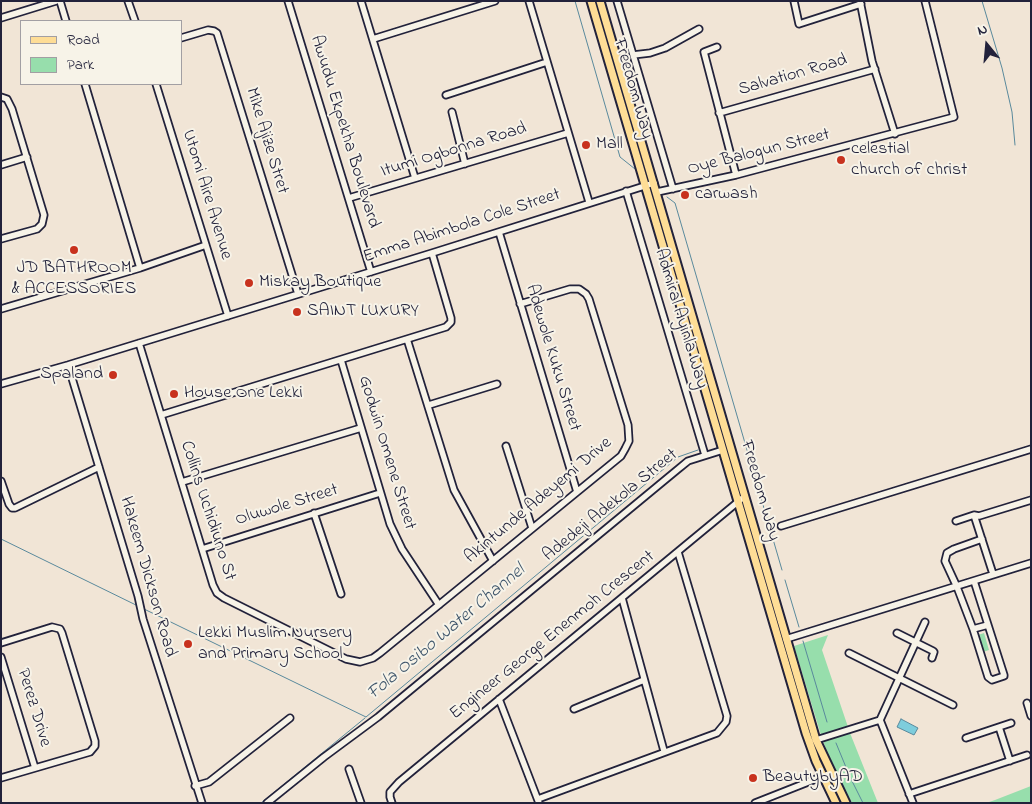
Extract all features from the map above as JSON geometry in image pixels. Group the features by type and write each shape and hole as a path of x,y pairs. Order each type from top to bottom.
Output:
{"main road":[{"name":"Freedom Way","path":"591,1 806,733 836,803"},
{"name":"Freedom Way","path":"600,1 816,740 846,803"}],"street":[{"path":"1,18 56,1"},
{"path":"60,1 66,20"},
{"path":"128,1 136,20"},
{"name":"Awudu Ekpekha Boulevard","path":"288,1 371,272"},
{"path":"361,1 415,178"},
{"path":"373,39 495,1"},
{"path":"529,1 589,202"},
{"path":"617,1 673,189"},
{"path":"794,1 799,24 861,3 875,69 894,134"},
{"name":"Oye Balogun Street","path":"657,192 736,175 954,117 925,1"},
{"path":"632,55 650,53 664,48 700,29"},
{"name":"Mike Ajize Stret","path":"182,38 208,30 217,33 298,294"},
{"path":"717,47 704,52 736,175"},
{"path":"446,95 547,62"},
{"name":"Salvation Road","path":"719,113 875,69"},
{"path":"84,85 140,268"},
{"name":"Utomi Aire Avenue","path":"156,85 228,316"},
{"path":"1,97 7,100 12,109 44,215 42,224 37,228 1,239"},
{"path":"452,112 465,164"},
{"name":"Itumi Ogbonna Road","path":"349,198 568,132"},
{"path":"1,166 28,158"},
{"path":"645,186 654,183"},
{"name":"Emma Abimbola Cole Street","path":"1,384 228,316 645,186"},
{"name":"Admiral Ayinla Way","path":"626,191 705,455"},
{"name":"Adewole Kuku Street","path":"499,232 577,492"},
{"path":"1,309 140,268 206,245"},
{"path":"161,415 446,327 451,322 432,253"},
{"name":"Akintunde Adeyemi Drive","path":"360,662 373,658 621,456 628,441 628,425 586,294 579,289 570,289 520,304"},
{"path":"407,339 454,490 493,561"},
{"name":"Collins Uchidiuno St","path":"139,343 217,593 346,659 360,662"},
{"name":"Godwin Omene Street","path":"341,360 395,538 439,604"},
{"name":"Hakeem Dickson Road","path":"68,365 198,799 202,803"},
{"path":"429,405 497,384"},
{"path":"182,482 361,428"},
{"path":"506,446 532,528"},
{"path":"781,526 1031,449"},
{"name":"Adedeji Adekola Street","path":"267,803 385,711 688,461 723,450"},
{"path":"1,481 9,504 15,508 99,467"},
{"name":"Oluwole Street","path":"202,549 380,493"},
{"name":"Engineer George Enenmoh Crescent","path":"392,803 390,792 394,787 738,504 745,496"},
{"path":"956,521 1031,500"},
{"path":"314,513 341,594"},
{"path":"974,515 993,574"},
{"path":"974,581 1004,675 992,680 988,677 973,629 945,561 945,556 954,548 982,539"},
{"path":"499,699 539,801 717,733 722,728 727,716 678,552"},
{"path":"786,639 1031,563"},
{"path":"622,598 664,752"},
{"path":"912,803 880,720 924,622"},
{"path":"973,629 988,626"},
{"path":"1,642 52,627 60,629 95,741 95,746 90,752 1,778"},
{"path":"898,633 934,651 932,658"},
{"path":"849,653 953,705"},
{"name":"Perez Drive","path":"1,657 35,768"},
{"path":"574,709 644,680"},
{"path":"1026,703 1031,716"},
{"path":"195,786 209,782 290,718"},
{"path":"816,740 880,720"},
{"path":"966,738 1011,723"},
{"path":"999,726 1010,760"},
{"path":"909,794 1027,755"},
{"path":"349,769 361,803"},
{"path":"755,803 831,773"}],"green space":[{"path":"984,633 989,650 980,653 975,636"},
{"path":"828,635 822,650 848,727 842,729 844,735 850,733 878,803 852,803 829,758 794,646"},
{"path":"1031,786 1031,803 986,803 995,800"}],"water":[{"path":"901,719 918,728 914,735 897,727"}],"waterway":[{"path":"575,1 620,157 635,169"},
{"path":"982,1 1002,68 1012,112 1015,145"},
{"path":"667,197 675,203 782,570"},
{"name":"Fola Osibo Water Channel","path":"144,609 366,717 678,457 698,450"},
{"name":"Fola Osibo Water Channel","path":"1,539 138,606"},
{"path":"785,580 799,627"},
{"path":"803,641 827,722"},
{"path":"261,803 365,718"},
{"path":"836,743 863,803"}],"place":[{"name":"Mall","path":"586,145"},
{"name":"celestial church of christ","path":"841,160"},
{"name":"carwash","path":"685,195"},
{"name":"JD BATHROOM & ACCESSORIES","path":"74,250"},
{"name":"Miskay Boutique","path":"249,283"},
{"name":"SAINT LUXURY","path":"297,312"},
{"name":"Spaland","path":"113,375"},
{"name":"House One Lekki","path":"174,394"},
{"name":"Lekki Muslim Nursery and Primary School","path":"188,644"},
{"name":"BeautybyAD","path":"753,778"}]}
